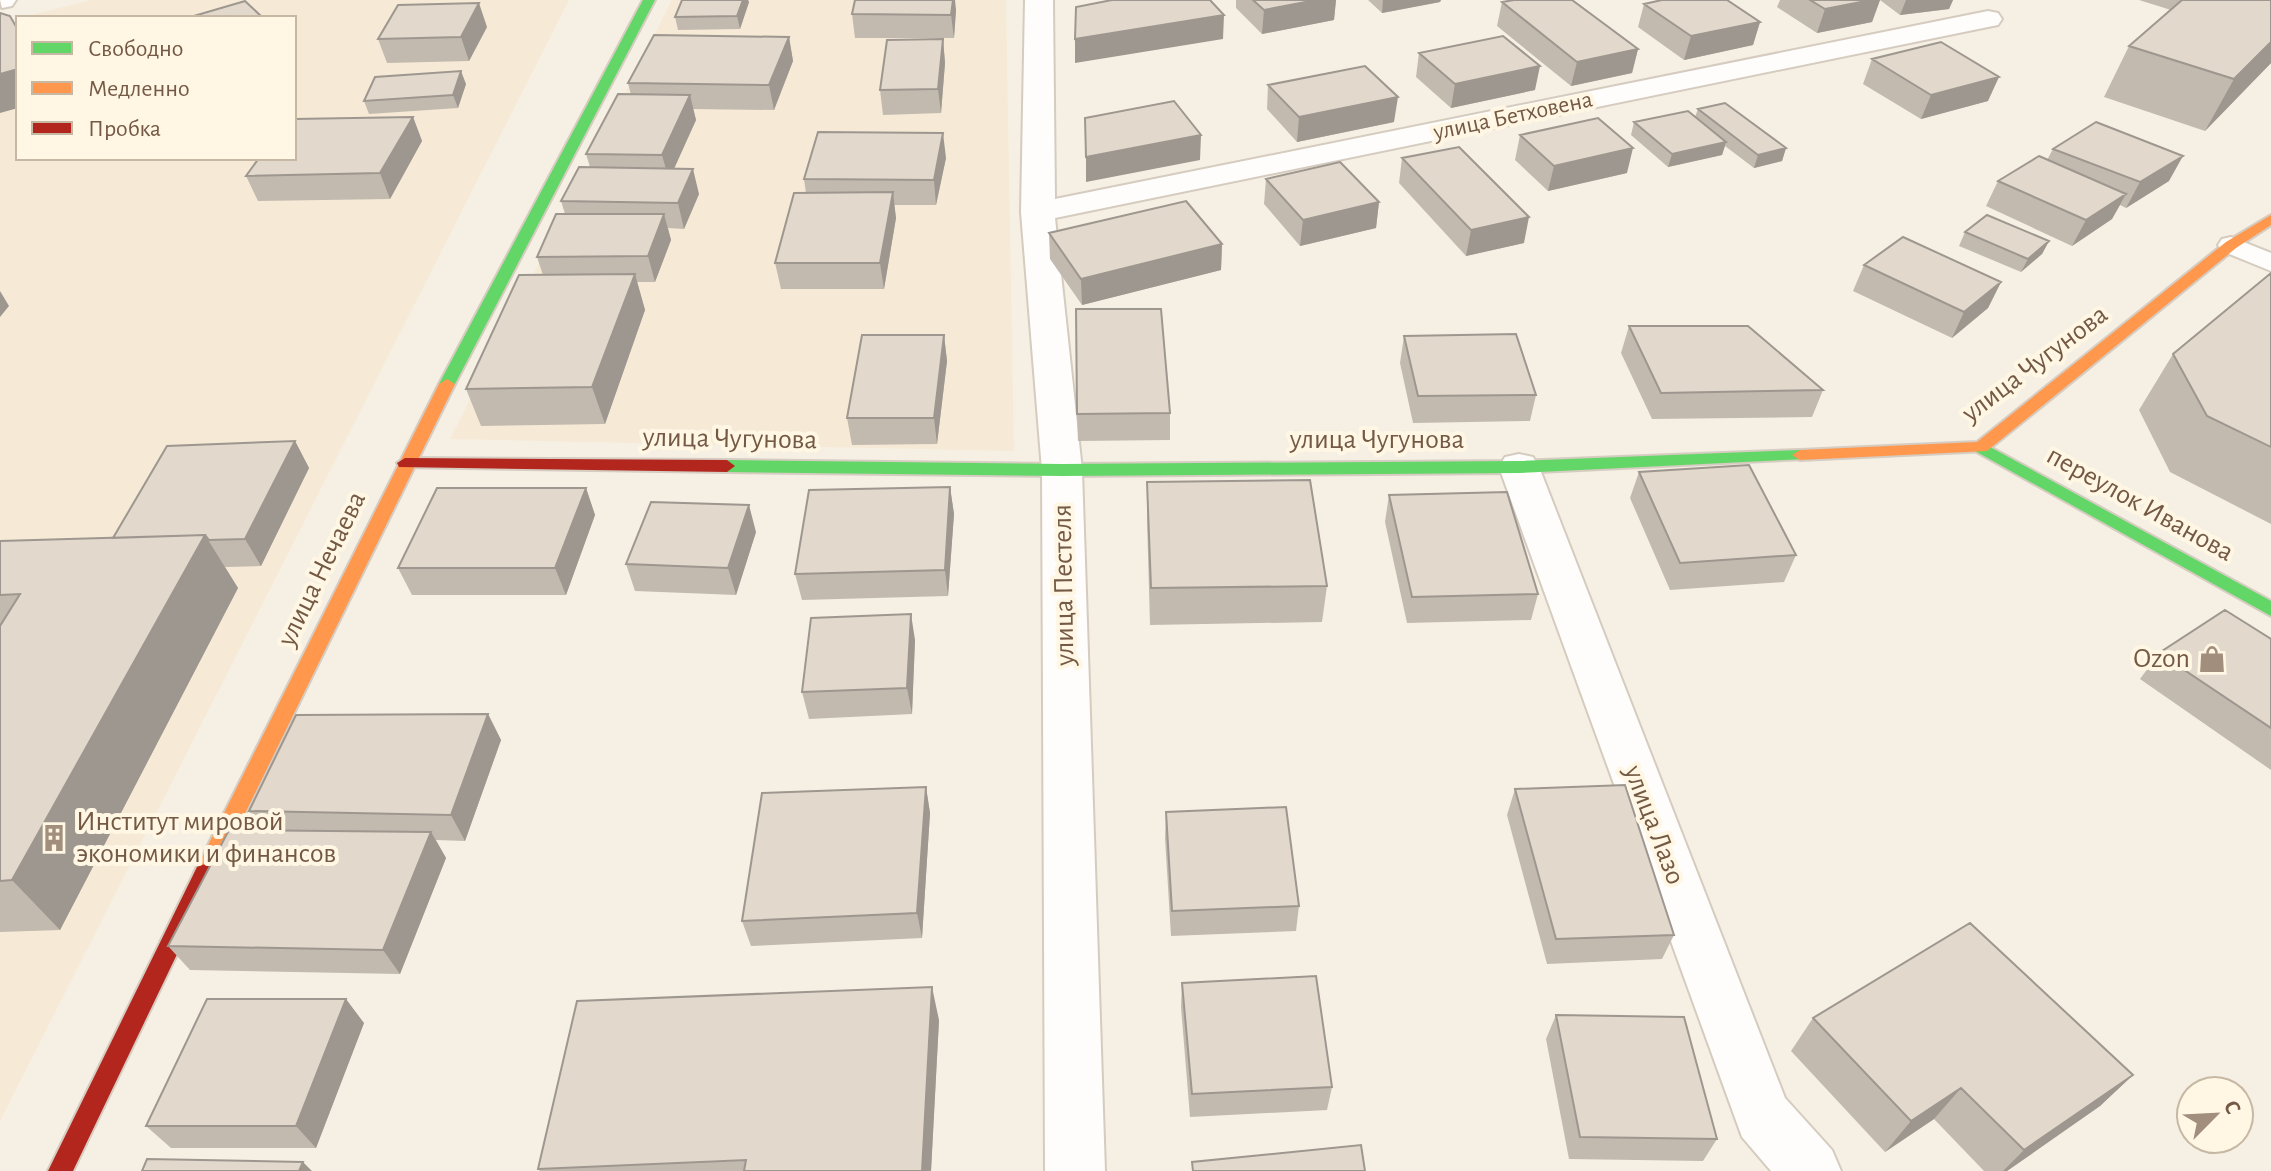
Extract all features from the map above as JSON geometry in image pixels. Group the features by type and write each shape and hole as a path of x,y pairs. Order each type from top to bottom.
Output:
{"street":[{"name":"улица Нечаева","path":"60,1171 405,463 649,0"},
{"name":"улица Пестеля","path":"1049,2 1038,212 1062,470 1075,1171"},
{"name":"улица Бетховена","path":"1038,212 1976,9"},
{"name":"улица Чугунова","path":"405,463 1062,470 1519,467 1981,447 2231,245 2271,219"},
{"name":"переулок Иванова","path":"1981,447 2271,609"},
{"name":"улица Лазо","path":"1519,467 1763,1117 1811,1171"}],"lane":[{"path":"2231,245 2271,263"}],"shaded area":[{"path":"91,0 569,0 0,1121 0,23 16,19 16,160 296,160 296,16 27,16"},
{"path":"672,0 1006,0 1014,451 450,439"}],"building":[{"path":"682,0 743,0 737,16 675,17"},
{"path":"855,0 953,0 951,15 852,14"},
{"path":"1112,0 1210,0 1224,15 1075,39 1076,7"},
{"path":"1253,0 1316,0 1264,10"},
{"path":"1572,0 1638,49 1577,62 1502,2"},
{"path":"1662,0 1727,0 1760,22 1691,36 1644,4"},
{"path":"1810,0 1871,0 1825,9"},
{"path":"2182,0 2271,0 2271,42 2234,79 2129,46"},
{"path":"245,1 261,16 194,16"},
{"path":"479,3 461,37 378,39 398,5"},
{"path":"0,13 10,16 16,26 16,70 0,74"},
{"path":"654,35 789,37 769,85 628,83"},
{"path":"1503,36 1540,66 1455,84 1419,53"},
{"path":"943,39 938,89 880,90 887,40"},
{"path":"1941,42 1999,77 1931,95 1872,59"},
{"path":"1365,66 1398,97 1299,117 1268,85"},
{"path":"461,71 453,95 364,101 375,77"},
{"path":"618,94 690,95 662,155 586,154"},
{"path":"1174,101 1201,135 1086,157 1085,118"},
{"path":"1725,103 1786,148 1758,155 1698,109"},
{"path":"1688,111 1726,142 1672,154 1634,122"},
{"path":"413,117 380,173 246,176 258,160 296,160 296,119"},
{"path":"1598,118 1633,148 1554,166 1520,135"},
{"path":"2096,122 2183,156 2140,182 2053,149"},
{"path":"818,132 943,133 934,180 804,179"},
{"path":"1459,147 1529,217 1471,230 1402,158"},
{"path":"2039,156 2126,194 2086,220 1998,181"},
{"path":"1340,162 1379,202 1303,220 1266,179"},
{"path":"579,167 693,169 678,203 561,201"},
{"path":"893,192 880,263 775,263 794,193"},
{"path":"1186,201 1222,244 1081,279 1049,233"},
{"path":"556,214 664,214 648,256 537,257"},
{"path":"1987,215 2049,241 2028,259 1965,232"},
{"path":"1903,237 2001,282 1964,312 1864,265"},
{"path":"2271,273 2271,447 2207,416 2173,354"},
{"path":"635,274 592,387 466,389 519,275"},
{"path":"1076,309 1161,309 1170,413 1077,414"},
{"path":"1629,326 1748,326 1823,390 1661,393"},
{"path":"1516,334 1536,395 1418,396 1404,336"},
{"path":"862,335 944,335 934,418 847,418"},
{"path":"295,441 245,539 209,540 205,535 113,538 167,446"},
{"path":"1749,465 1796,555 1680,563 1639,472"},
{"path":"1310,480 1327,586 1151,588 1147,482"},
{"path":"950,487 945,570 795,574 809,490"},
{"path":"437,488 586,488 555,568 398,568"},
{"path":"1507,492 1538,594 1412,597 1389,495"},
{"path":"651,502 749,505 728,568 626,564"},
{"path":"205,535 12,880 0,881 0,626 20,594 0,595 0,541"},
{"path":"2225,610 2271,639 2271,728 2159,653"},
{"path":"911,614 907,688 802,692 811,618"},
{"path":"488,714 451,815 249,811 296,715"},
{"path":"1625,785 1674,935 1556,939 1515,789"},
{"path":"926,787 917,913 742,921 762,793"},
{"path":"1286,807 1299,906 1172,911 1166,812"},
{"path":"229,830 431,832 383,950 168,946"},
{"path":"1970,923 2133,1075 2024,1150 1961,1088 1911,1121 1813,1018"},
{"path":"1316,976 1332,1087 1192,1094 1182,983"},
{"path":"932,987 922,1171 744,1171 746,1160 538,1169 577,1001"},
{"path":"207,999 346,999 296,1126 146,1126"},
{"path":"1556,1015 1684,1017 1717,1139 1580,1137"},
{"path":"1361,1145 1365,1171 1193,1171 1192,1162"},
{"path":"147,1159 303,1162 299,1171 142,1171"}],"traffic: fast":[{"path":"447,384 649,0"},
{"path":"1981,447 2271,609"},
{"path":"727,466 1062,470 1519,467 1800,455"}],"traffic: slow":[{"path":"1800,455 1981,447 2231,245 2271,219"},
{"path":"205,873 447,384"}],"traffic: jam":[{"path":"405,463 727,466"},
{"path":"60,1171 205,873"}],"place":[{"name":"Ozon","path":"2212,659"},
{"name":"Институт мировой экономики и финансов","path":"54,838"}]}
